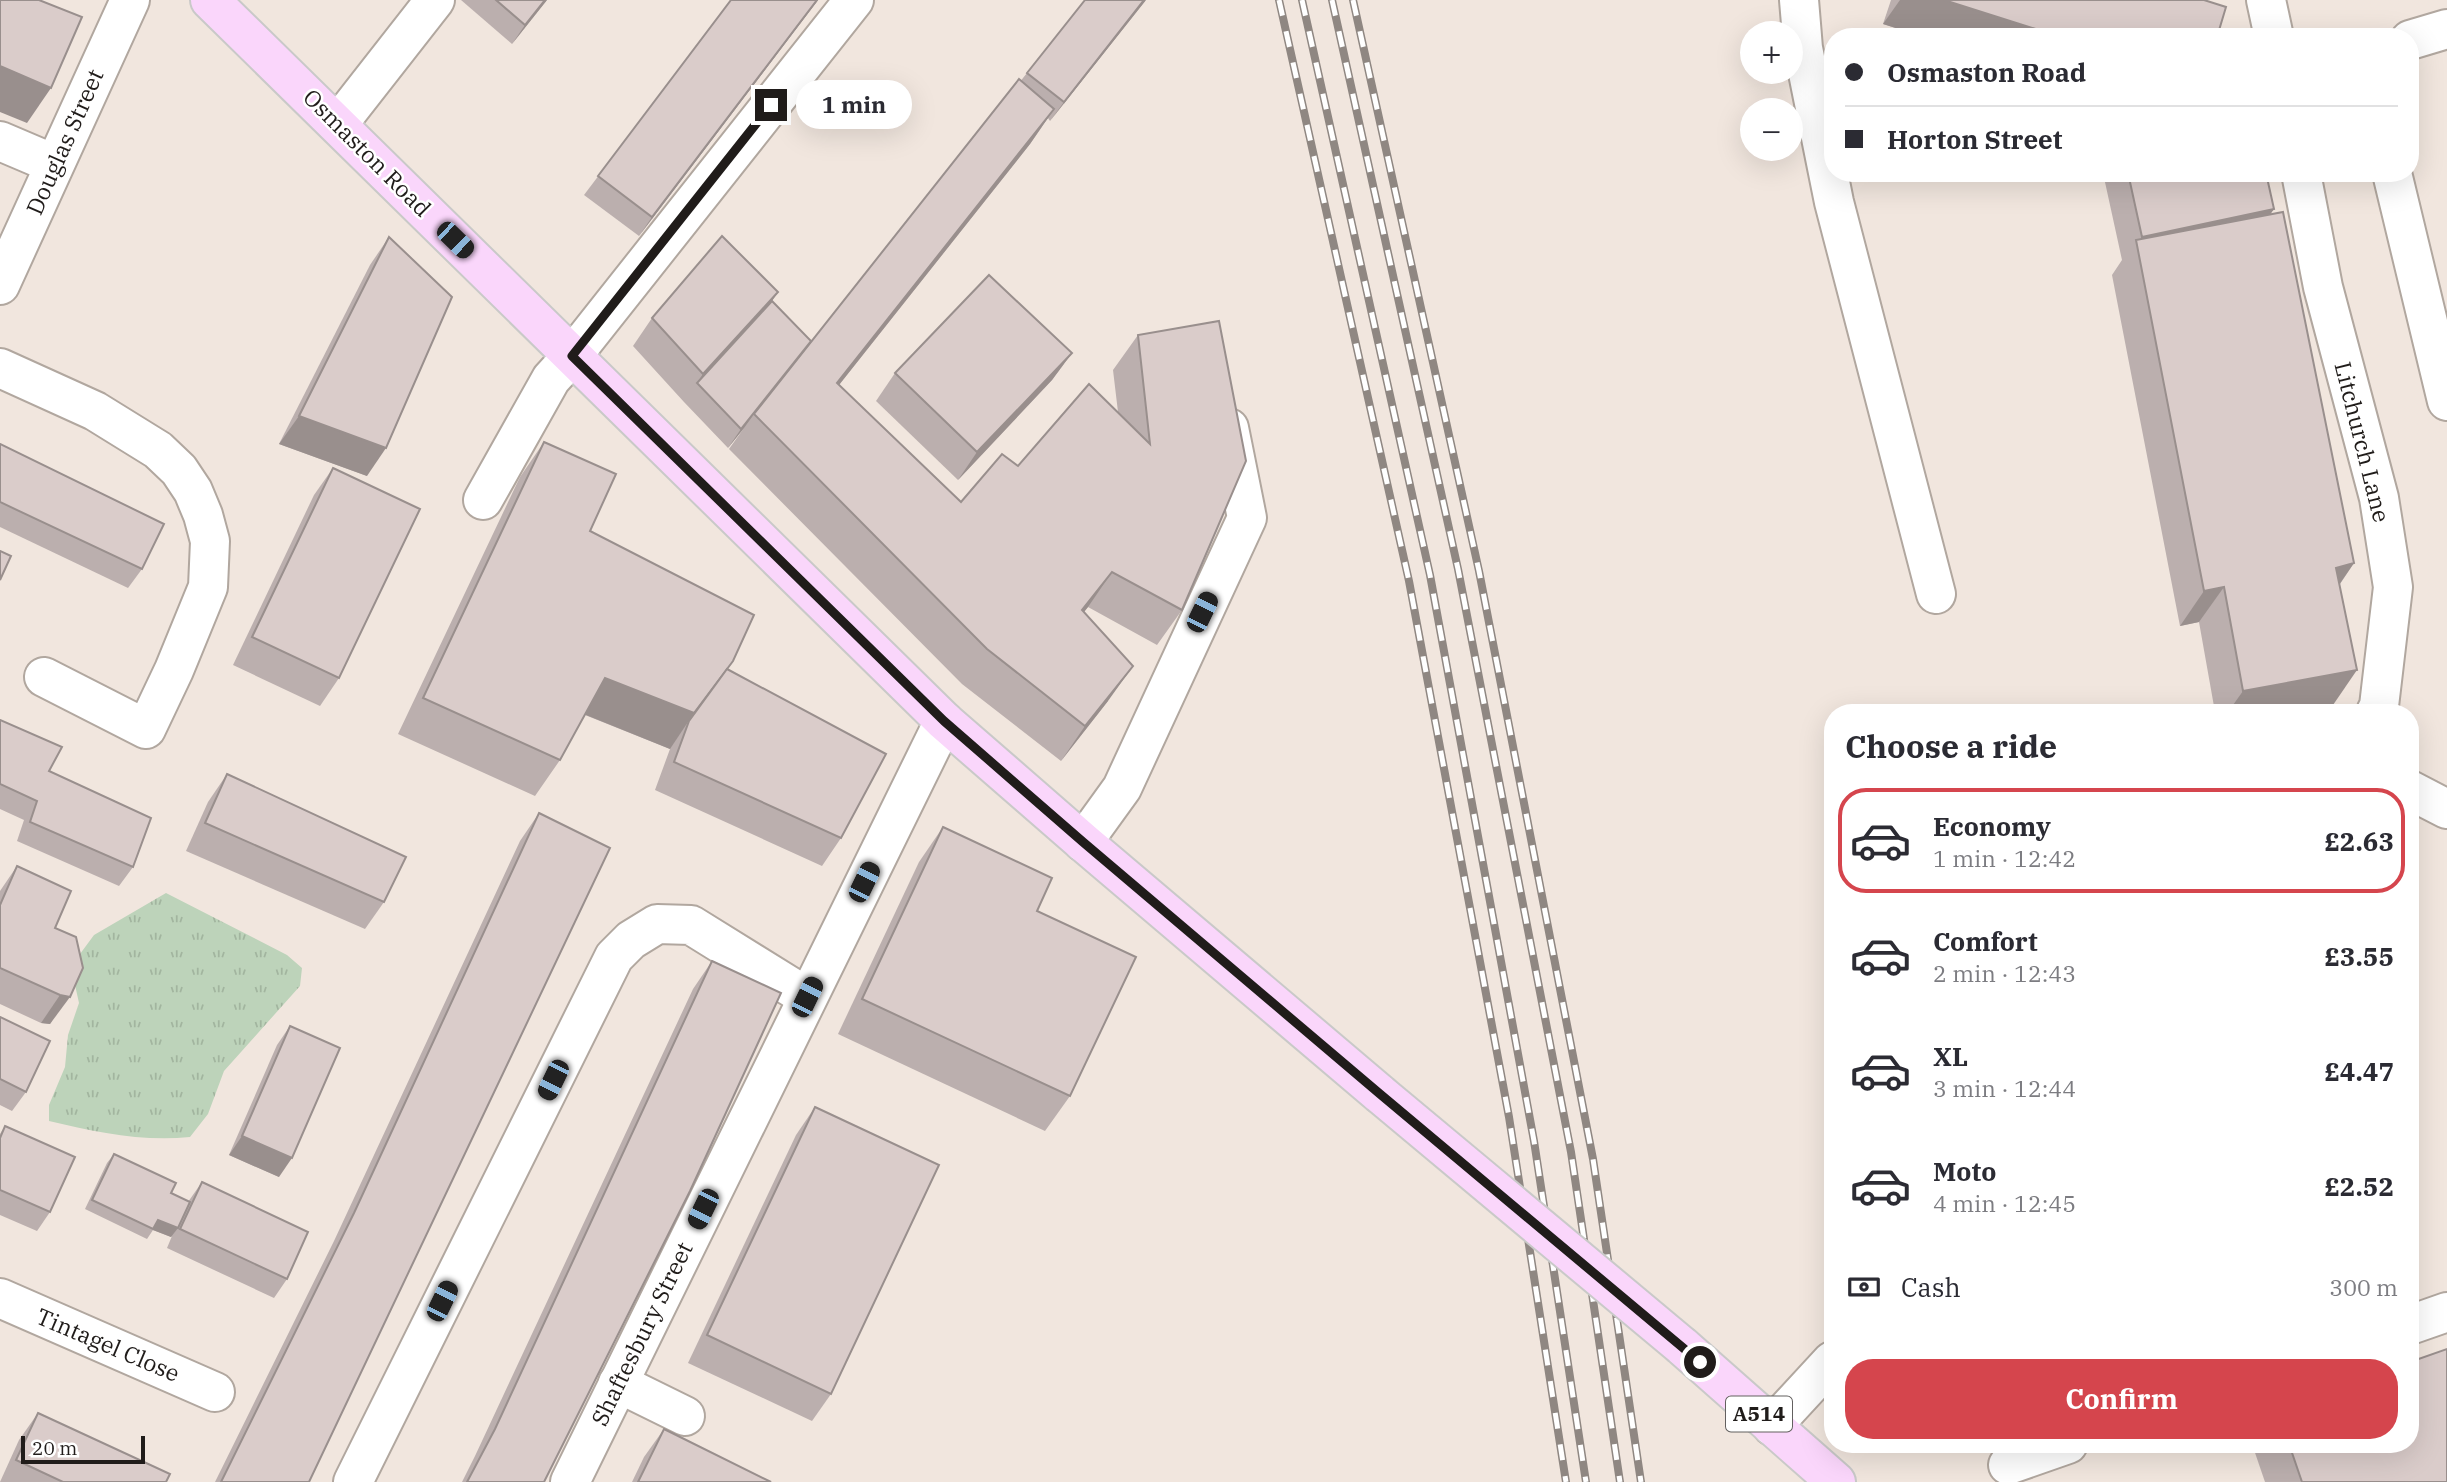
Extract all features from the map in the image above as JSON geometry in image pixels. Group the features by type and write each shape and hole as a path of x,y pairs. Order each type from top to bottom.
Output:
{"main road":[{"name":"Osmaston Road","path":"210,0 944,721 1380,1094 1682,1346 1836,1482"}],"street":[{"name":"Douglas Street","path":"0,285 130,0"},
{"path":"338,124 435,0"},
{"path":"483,500 551,379 854,0"},
{"path":"1799,0 1803,48 1824,152"},
{"path":"2266,0 2272,28"},
{"path":"2419,37 2447,29"},
{"path":"0,141 54,164"},
{"path":"1830,182 1936,594"},
{"name":"Litchurch Lane","path":"2303,182 2323,287 2379,498 2393,587 2377,704"},
{"path":"2394,182 2447,401"},
{"path":"0,368 95,411 158,450 179,470 193,491 203,515 209,541 208,587 146,729 44,677"},
{"path":"1083,842 1122,788 1247,517 1223,400"},
{"name":"Shaftesbury Street","path":"570,1482 944,721"},
{"path":"2419,795 2447,809"},
{"path":"353,1482 614,957 631,940 657,924 691,925 807,997"},
{"name":"Tintagel Close","path":"0,1298 215,1392"},
{"path":"2419,1322 2447,1312"},
{"path":"1772,1426 1824,1370"},
{"path":"618,1383 685,1416"},
{"path":"2008,1465 2042,1453"}],"green space":[{"path":"166,893 287,955 302,968 300,986 224,1071 208,1114 190,1137 137,1137 49,1121 49,1105 65,1067 68,1035 79,1003 73,976 80,954 94,935"}],"building":[{"path":"0,0 39,0 82,17 51,88 0,66"},
{"path":"496,0 545,0 525,25"},
{"path":"731,0 817,0 652,217 598,176"},
{"path":"1085,0 1144,0 1064,102 1027,73"},
{"path":"1944,0 2204,0 2226,7 2220,28 2033,28"},
{"path":"1019,79 1054,109 837,383 961,502 1002,454 1018,466 1089,384 1150,444 1138,335 1219,321 1246,461 1182,610 1112,572 1082,610 1133,666 1085,726 987,649 754,414"},
{"path":"2130,182 2268,182 2274,209 2142,237"},
{"path":"2283,212 2354,563 2336,568 2357,670 2243,691 2224,587 2204,591 2136,240"},
{"path":"722,236 778,292 703,374 652,318"},
{"path":"389,237 452,297 386,448 299,416"},
{"path":"989,275 1072,353 977,452 895,373"},
{"path":"772,301 811,341 741,429 697,383"},
{"path":"544,442 616,474 590,531 754,615 733,661 694,713 605,678 560,760 423,698"},
{"path":"0,444 164,524 142,569 0,502"},
{"path":"333,468 420,509 339,678 252,637"},
{"path":"0,551 11,556 0,580"},
{"path":"727,669 886,754 841,838 674,762 689,721"},
{"path":"0,720 62,747 49,771 151,818 133,867 30,822 37,801 0,784"},
{"path":"227,774 406,857 384,902 205,823"},
{"path":"539,813 610,848 309,1482 221,1482 354,1213"},
{"path":"943,827 1052,878 1037,911 1136,957 1070,1096 862,999"},
{"path":"17,866 71,891 55,928 76,937 83,968 70,997 0,968 0,905"},
{"path":"712,961 781,993 690,1191 544,1482 467,1482 495,1429"},
{"path":"0,1017 50,1041 26,1092 0,1079"},
{"path":"290,1026 340,1048 292,1158 242,1136"},
{"path":"815,1107 939,1165 831,1394 707,1335"},
{"path":"5,1126 75,1157 50,1212 0,1190 0,1138"},
{"path":"114,1154 176,1183 171,1193 190,1202 178,1228 158,1220 153,1229 92,1200"},
{"path":"202,1182 308,1232 287,1279 180,1229"},
{"path":"2447,1349 2447,1482 2302,1482 2292,1453 2419,1453 2419,1359"},
{"path":"38,1413 170,1474 166,1482 63,1482 16,1460"},
{"path":"664,1429 771,1482 638,1482"}],"railway":[{"path":"1279,0 1409,581 1509,1117 1566,1482"},
{"path":"1302,0 1430,575 1534,1141 1586,1482"},
{"path":"1332,0 1458,569 1571,1152 1620,1482"},
{"path":"1353,0 1479,571 1593,1159 1641,1482"}],"route":[{"path":"771,105 572,356 944,721 1380,1094 1700,1362"}]}
